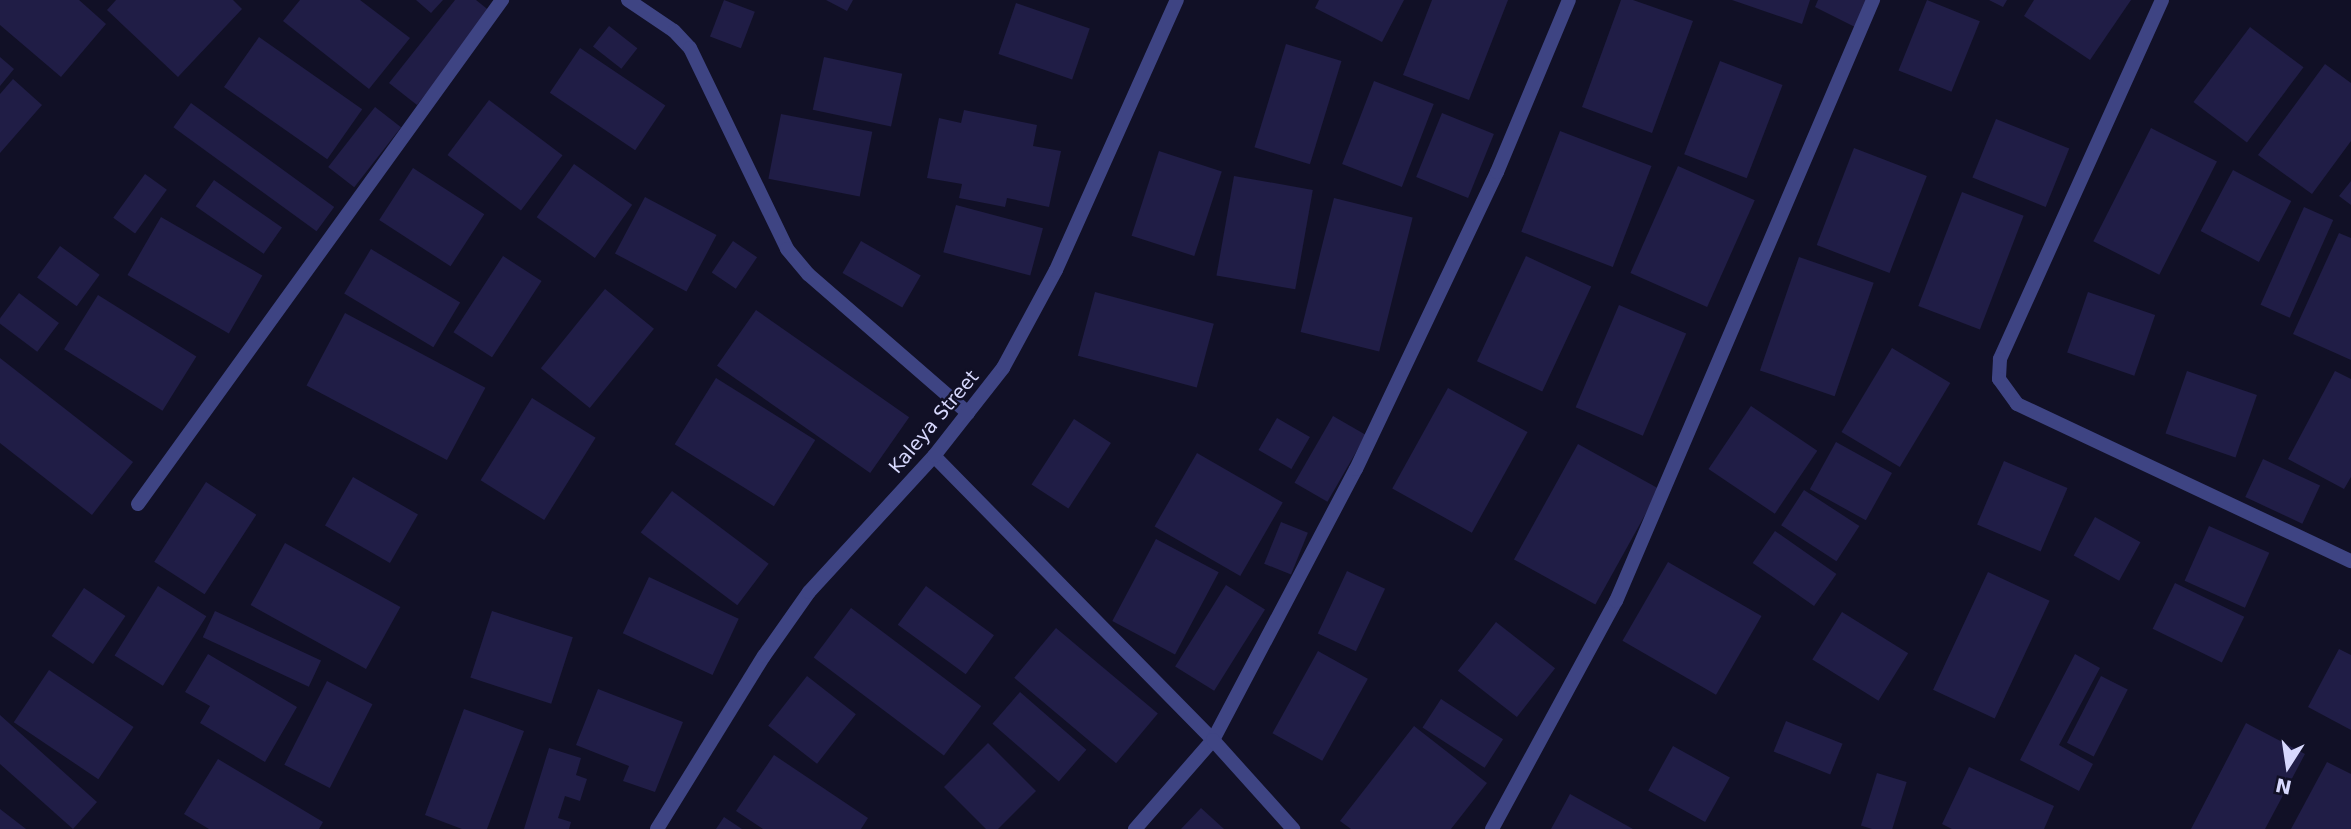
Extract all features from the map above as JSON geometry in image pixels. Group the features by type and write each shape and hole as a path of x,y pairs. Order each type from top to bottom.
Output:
{"street":[{"path":"138,504 502,0"},
{"path":"628,0 674,31 690,48 787,249 808,274 968,413"},
{"name":"Kaleya Street","path":"657,829 764,656 809,592 934,456 1003,368 1056,270 1177,0"},
{"path":"1135,829 1213,740 1368,444 1497,172 1569,0"},
{"path":"1492,829 1616,601 1873,0"},
{"path":"2162,0 2000,359 1999,379 2017,404 2351,561"},
{"path":"934,456 1213,740 1293,829"}],"building":[{"path":"0,0 79,0 106,24 61,77 0,25"},
{"path":"116,0 233,0 242,9 178,77 107,10"},
{"path":"300,0 360,0 410,38 369,89 283,21"},
{"path":"416,0 443,0 431,13"},
{"path":"455,0 476,0 491,12 417,105 389,83"},
{"path":"724,0 755,12 741,48 710,36"},
{"path":"826,0 853,0 847,11"},
{"path":"1319,0 1404,0 1382,42 1315,8"},
{"path":"1432,0 1508,0 1469,100 1403,75"},
{"path":"1621,0 1633,0 1693,21 1652,133 1582,107"},
{"path":"1732,0 1810,0 1802,24"},
{"path":"1818,0 1869,0 1855,27 1815,7"},
{"path":"1927,0 1980,21 1951,92 1899,70"},
{"path":"1989,0 2007,0 2003,7"},
{"path":"2034,0 2131,0 2090,60 2024,16"},
{"path":"1016,3 1090,28 1072,79 998,54"},
{"path":"609,26 637,48 621,69 593,46"},
{"path":"2250,27 2304,67 2247,142 2193,102"},
{"path":"259,37 362,109 327,159 224,87"},
{"path":"1286,44 1341,61 1310,164 1254,147"},
{"path":"580,48 665,106 635,150 550,93"},
{"path":"0,57 14,69 0,86"},
{"path":"824,57 902,74 891,126 813,110"},
{"path":"1720,61 1783,85 1747,178 1684,154"},
{"path":"2325,64 2351,83 2351,141 2312,194 2258,155"},
{"path":"13,79 42,105 0,153 0,94"},
{"path":"1374,81 1434,104 1402,187 1342,164"},
{"path":"489,100 562,155 521,210 447,155"},
{"path":"191,103 334,207 317,231 173,127"},
{"path":"375,107 401,127 354,187 328,167"},
{"path":"964,110 1037,125 1033,146 1061,151 1049,207 1007,198 1005,207 959,198 962,184 927,178 939,118 961,123"},
{"path":"1442,113 1494,134 1468,198 1416,177"},
{"path":"781,114 872,132 860,197 768,179"},
{"path":"1996,119 2069,149 2046,207 1972,177"},
{"path":"2151,128 2217,162 2159,275 2093,241"},
{"path":"1560,131 1651,166 1613,267 1521,232"},
{"path":"1854,148 1927,176 1890,273 1817,245"},
{"path":"1159,151 1222,171 1194,256 1131,236"},
{"path":"574,164 632,205 595,258 537,217"},
{"path":"1678,166 1755,200 1707,307 1630,273"},
{"path":"413,168 484,214 451,266 379,220"},
{"path":"2233,170 2291,201 2259,262 2201,231"},
{"path":"145,174 167,190 135,234 113,218"},
{"path":"1234,176 1313,190 1295,289 1216,275"},
{"path":"214,180 282,228 264,254 196,206"},
{"path":"2351,181 2351,205 2339,196"},
{"path":"1962,192 2024,216 1980,330 1918,306"},
{"path":"645,197 717,235 686,292 615,254"},
{"path":"1334,198 1413,218 1379,351 1301,332"},
{"path":"956,205 1043,228 1030,276 943,252"},
{"path":"2304,207 2333,220 2290,318 2260,305"},
{"path":"161,217 262,276 229,334 128,275"},
{"path":"2339,233 2351,238 2351,360 2293,334"},
{"path":"733,241 757,257 736,289 712,273"},
{"path":"861,241 921,276 902,308 842,273"},
{"path":"60,246 100,275 77,306 37,278"},
{"path":"371,249 460,303 433,347 344,294"},
{"path":"503,256 542,281 492,357 453,332"},
{"path":"1526,256 1591,286 1542,392 1477,361"},
{"path":"1799,257 1874,283 1835,396 1760,370"},
{"path":"605,289 654,329 590,408 541,368"},
{"path":"1095,292 1214,324 1197,388 1078,356"},
{"path":"2088,292 2155,315 2134,376 2067,353"},
{"path":"19,293 59,323 37,352 0,324 0,318"},
{"path":"98,295 196,356 162,411 64,349"},
{"path":"1619,305 1686,334 1643,436 1576,407"},
{"path":"756,310 909,417 870,473 717,366"},
{"path":"345,313 485,388 447,460 307,385"},
{"path":"1892,348 1950,383 1900,467 1842,432"},
{"path":"0,358 133,462 92,515 0,443"},
{"path":"2187,371 2257,395 2235,457 2166,433"},
{"path":"2335,371 2351,379 2351,477 2344,489 2288,459"},
{"path":"716,378 815,440 774,506 675,444"},
{"path":"1448,388 1528,432 1472,533 1392,489"},
{"path":"532,398 596,438 544,520 481,480"},
{"path":"1751,406 1817,451 1775,514 1709,469"},
{"path":"1333,416 1366,435 1327,502 1294,483"},
{"path":"1277,418 1310,437 1291,469 1258,450"},
{"path":"1074,419 1111,443 1068,508 1032,484"},
{"path":"1836,442 1892,473 1866,520 1810,489"},
{"path":"1578,444 1659,489 1595,605 1514,559"},
{"path":"1197,453 1283,502 1240,576 1154,527"},
{"path":"2263,459 2320,486 2302,524 2245,497"},
{"path":"2004,461 2068,488 2041,551 1977,525"},
{"path":"353,477 418,514 390,563 325,525"},
{"path":"206,482 256,515 205,594 154,562"},
{"path":"1804,490 1859,526 1836,561 1781,525"},
{"path":"672,491 769,564 737,605 641,533"},
{"path":"2095,517 2140,542 2119,581 2074,555"},
{"path":"1281,522 1308,533 1291,575 1264,564"},
{"path":"2209,526 2269,553 2245,608 2185,581"},
{"path":"1775,531 1836,574 1814,606 1753,563"},
{"path":"1156,539 1219,572 1175,654 1112,621"},
{"path":"285,543 400,607 366,669 251,605"},
{"path":"1668,562 1762,616 1716,695 1622,641"},
{"path":"1347,571 1385,589 1356,651 1318,634"},
{"path":"1988,572 2050,601 1995,719 1933,690"},
{"path":"649,577 739,619 713,675 623,633"},
{"path":"2175,583 2244,617 2222,663 2153,629"},
{"path":"1226,585 1265,609 1214,691 1175,666"},
{"path":"158,586 206,616 163,686 115,656"},
{"path":"926,586 994,635 966,674 898,625"},
{"path":"84,588 125,616 93,664 52,636"},
{"path":"851,608 981,706 944,756 814,658"},
{"path":"215,611 321,660 309,687 203,637"},
{"path":"492,611 573,637 551,704 470,678"},
{"path":"1842,612 1908,653 1878,701 1812,659"},
{"path":"1496,622 1555,668 1517,717 1458,671"},
{"path":"1056,628 1158,713 1116,763 1014,678"},
{"path":"2339,649 2351,655 2351,730 2308,707"},
{"path":"1318,651 1368,679 1322,761 1272,733"},
{"path":"208,654 297,707 265,762 200,723 210,706 185,692"},
{"path":"2075,654 2100,668 2059,745 2093,764 2079,791 2020,760"},
{"path":"49,670 134,727 98,779 14,722"},
{"path":"807,676 856,714 817,764 768,726"},
{"path":"2101,676 2128,690 2094,756 2067,743"},
{"path":"327,681 372,704 330,788 284,765"},
{"path":"598,689 683,722 655,792 623,781 629,766 576,745"},
{"path":"1020,692 1086,750 1059,781 992,724"},
{"path":"1441,699 1503,739 1485,768 1422,728"},
{"path":"464,709 524,731 487,829 462,829 425,815"},
{"path":"0,715 97,802 73,829 0,764"},
{"path":"1786,721 1843,744 1830,774 1774,752"},
{"path":"2246,723 2305,754 2265,829 2191,829"},
{"path":"1414,726 1487,783 1451,829 1351,829 1340,821"},
{"path":"988,743 1036,791 998,829 986,829 944,787"},
{"path":"1673,746 1730,778 1705,822 1648,791"},
{"path":"549,748 581,758 576,775 587,779 580,801 565,796 558,818 571,822 569,829 524,829"},
{"path":"774,755 868,818 861,829 763,829 736,811"},
{"path":"218,759 323,822 319,829 209,829 184,814"},
{"path":"2327,762 2351,774 2351,829 2291,829"},
{"path":"1969,767 2054,806 2044,829 1952,829 1942,824"},
{"path":"1877,773 1907,782 1892,829 1872,829 1861,826"},
{"path":"1570,794 1633,829 1551,829"},
{"path":"1201,808 1224,829 1181,829"},
{"path":"0,809 26,829 0,829"},
{"path":"724,817 742,829 716,829"}]}
